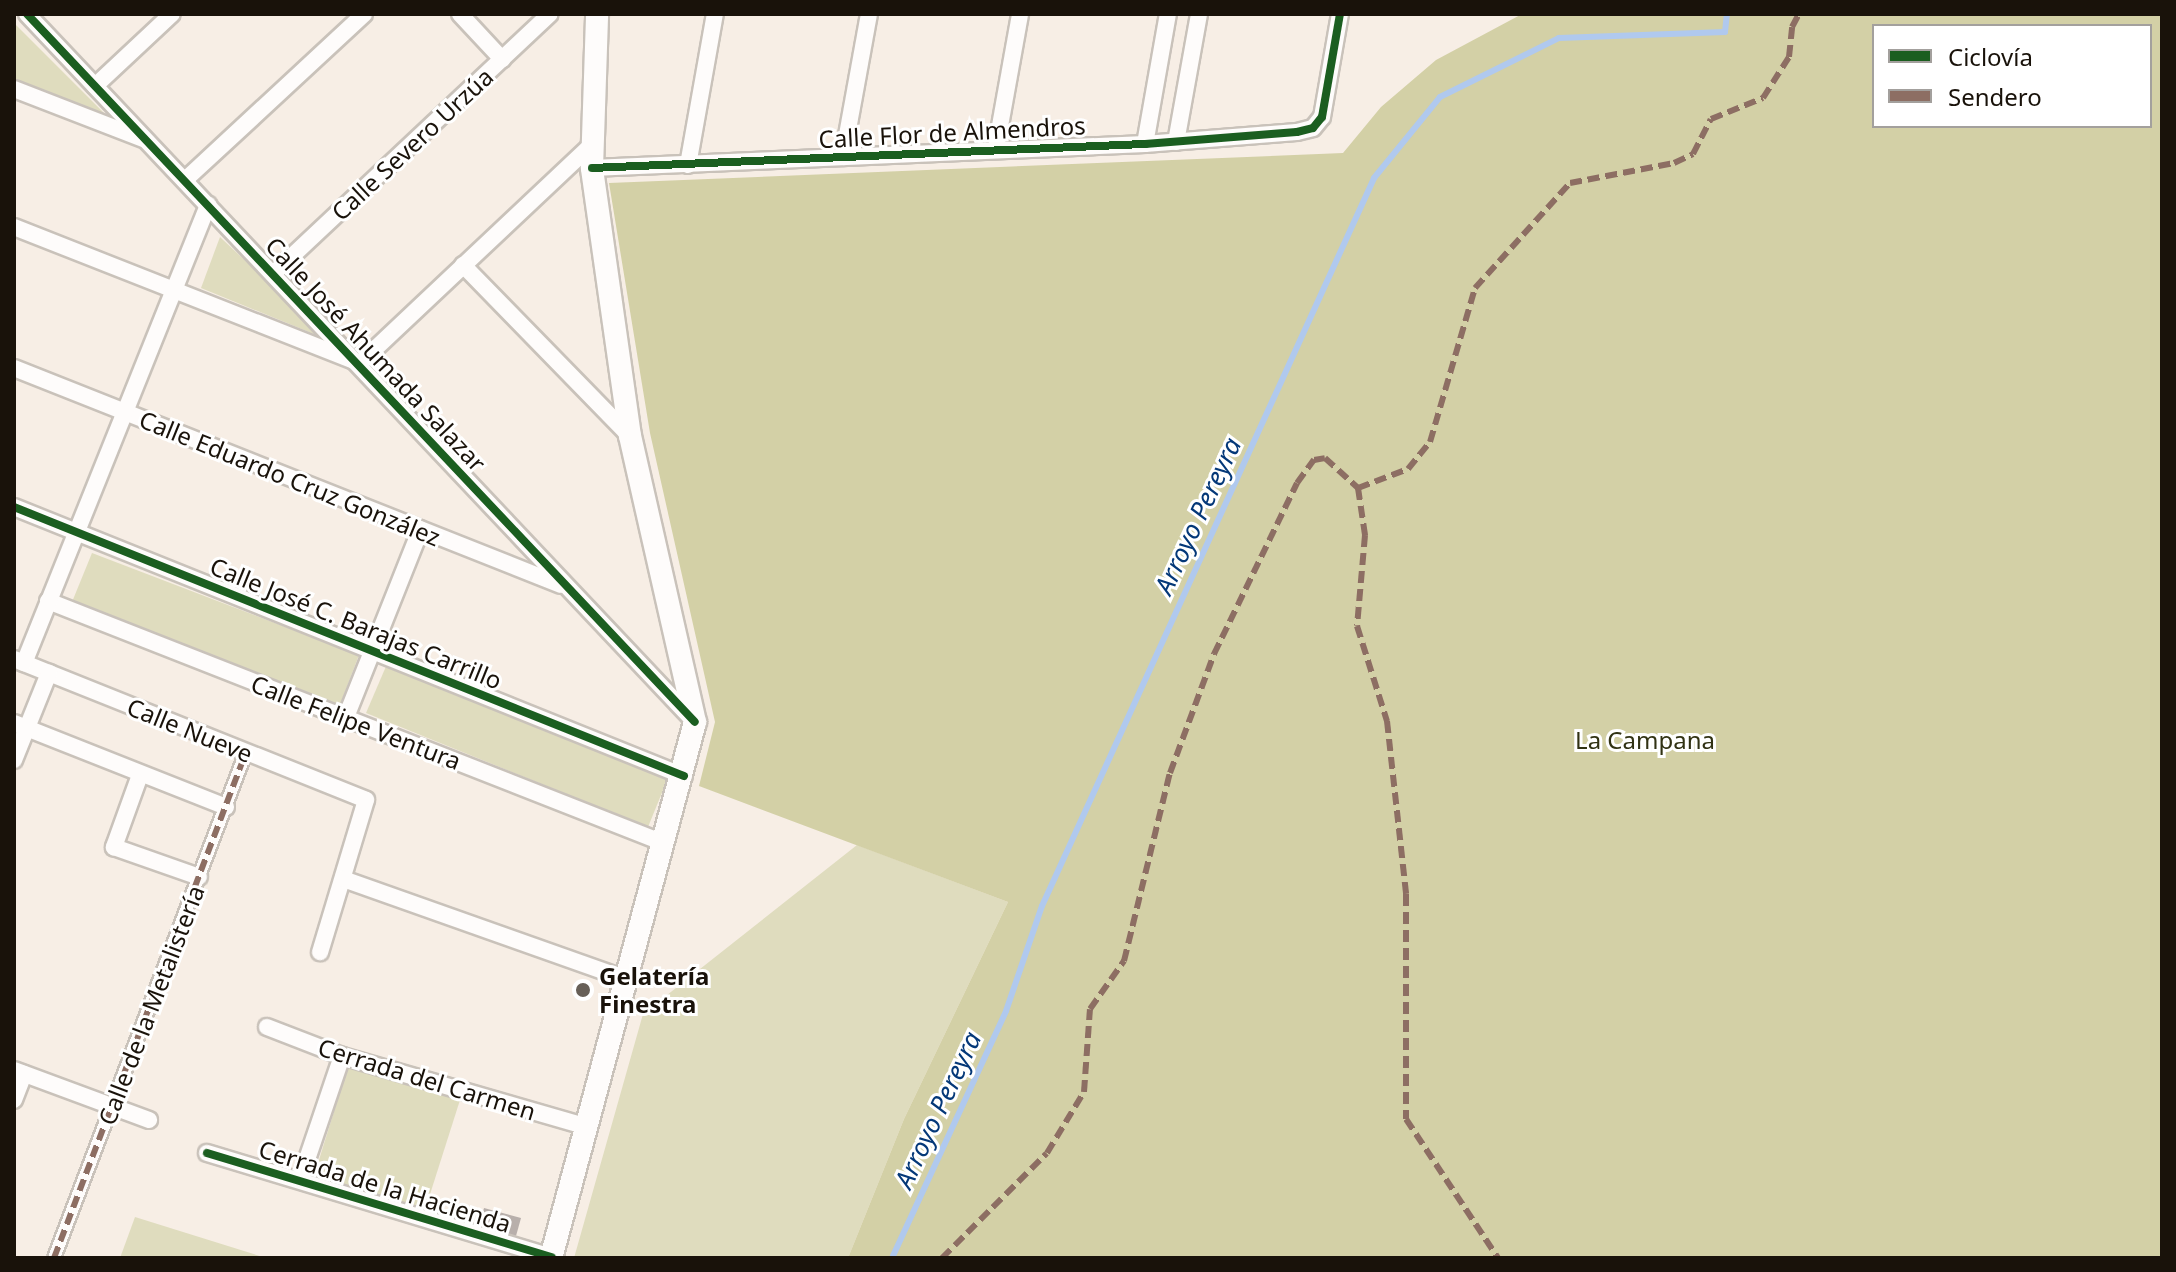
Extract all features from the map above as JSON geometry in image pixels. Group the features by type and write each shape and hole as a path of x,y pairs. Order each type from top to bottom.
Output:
{"main road":[{"path":"551,1258 684,776 695,722 630,436 590,158 597,14"}],"street":[{"name":"Calle José Ahumada Salazar","path":"27,14 360,363 695,722"},
{"path":"95,86 172,14"},
{"path":"185,180 364,14"},
{"path":"460,14 502,59"},
{"name":"Calle Severo Urzúa","path":"274,273 550,14"},
{"path":"688,165 715,14"},
{"path":"843,157 869,14"},
{"path":"996,148 1020,14"},
{"path":"1145,144 1168,14"},
{"path":"1176,142 1199,14"},
{"name":"Calle Flor de Almendros","path":"590,158 688,165 996,148 1145,144 1313,128 1322,117 1340,14"},
{"path":"14,89 148,141"},
{"path":"14,227 360,363 463,265 590,158"},
{"path":"19,661 48,601 208,205"},
{"path":"463,265 630,436"},
{"name":"Calle Eduardo Cruz González","path":"14,368 566,587"},
{"name":"Calle José C. Barajas Carrillo","path":"14,507 684,776"},
{"path":"346,717 421,529"},
{"name":"Calle Felipe Ventura","path":"48,601 664,843"},
{"name":"Calle Nueve","path":"19,661 366,800 343,879"},
{"path":"14,760 20,726 49,673"},
{"path":"20,726 226,807"},
{"name":"Calle de la Metalistería","path":"54,1258 246,752"},
{"path":"140,775 114,847 199,877"},
{"path":"320,952 343,879 626,979"},
{"name":"Cerrada del Carmen","path":"267,1027 342,1056 588,1127"},
{"path":"300,1180 342,1056"},
{"path":"14,1100 19,1072 149,1120"},
{"name":"Cerrada de la Hacienda","path":"207,1153 551,1258"}],"shaded area":[{"path":"14,23 107,116 14,80"},
{"path":"220,237 331,341 201,288"},
{"path":"92,553 359,655 340,705 72,602"},
{"path":"387,664 668,778 648,827 366,713"},
{"path":"857,845 1008,902 904,1119 848,1258 574,1258 643,1014"},
{"path":"348,1066 460,1100 425,1210 314,1176"},
{"path":"135,1217 266,1258 120,1258"}],"green space":[{"name":"La Campana","path":"1522,14 2162,14 2162,1258 848,1258 904,1119 1008,902 699,786 715,722 650,433 609,183 1343,153 1381,107 1436,60"}],"building":[{"path":"484,1208 521,1218 516,1236 479,1226"}],"waterway":[{"name":"Arroyo Pereyra","path":"892,1258 1006,1011 1042,906 1374,178 1440,97 1559,38 1725,32 1727,14"}],"marked path":[{"path":"1358,488 1408,469 1430,442 1475,288 1570,183 1674,163 1693,154 1711,119 1763,98 1789,57 1792,27 1799,14"},
{"path":"942,1258 1047,1153 1084,1092 1090,1009 1124,961 1170,773 1214,654 1297,483 1314,460 1325,458 1358,488 1365,535 1357,626 1387,721 1406,894 1406,1119 1498,1258"},
{"path":"54,1258 246,752"}],"cycle path":[{"path":"27,14 695,722"},
{"path":"592,168 1145,144 1297,132 1313,128 1322,117 1340,14"},
{"path":"14,507 684,776"},
{"path":"207,1153 552,1257"}],"place":[{"name":"Gelatería Finestra","path":"583,990"}]}
